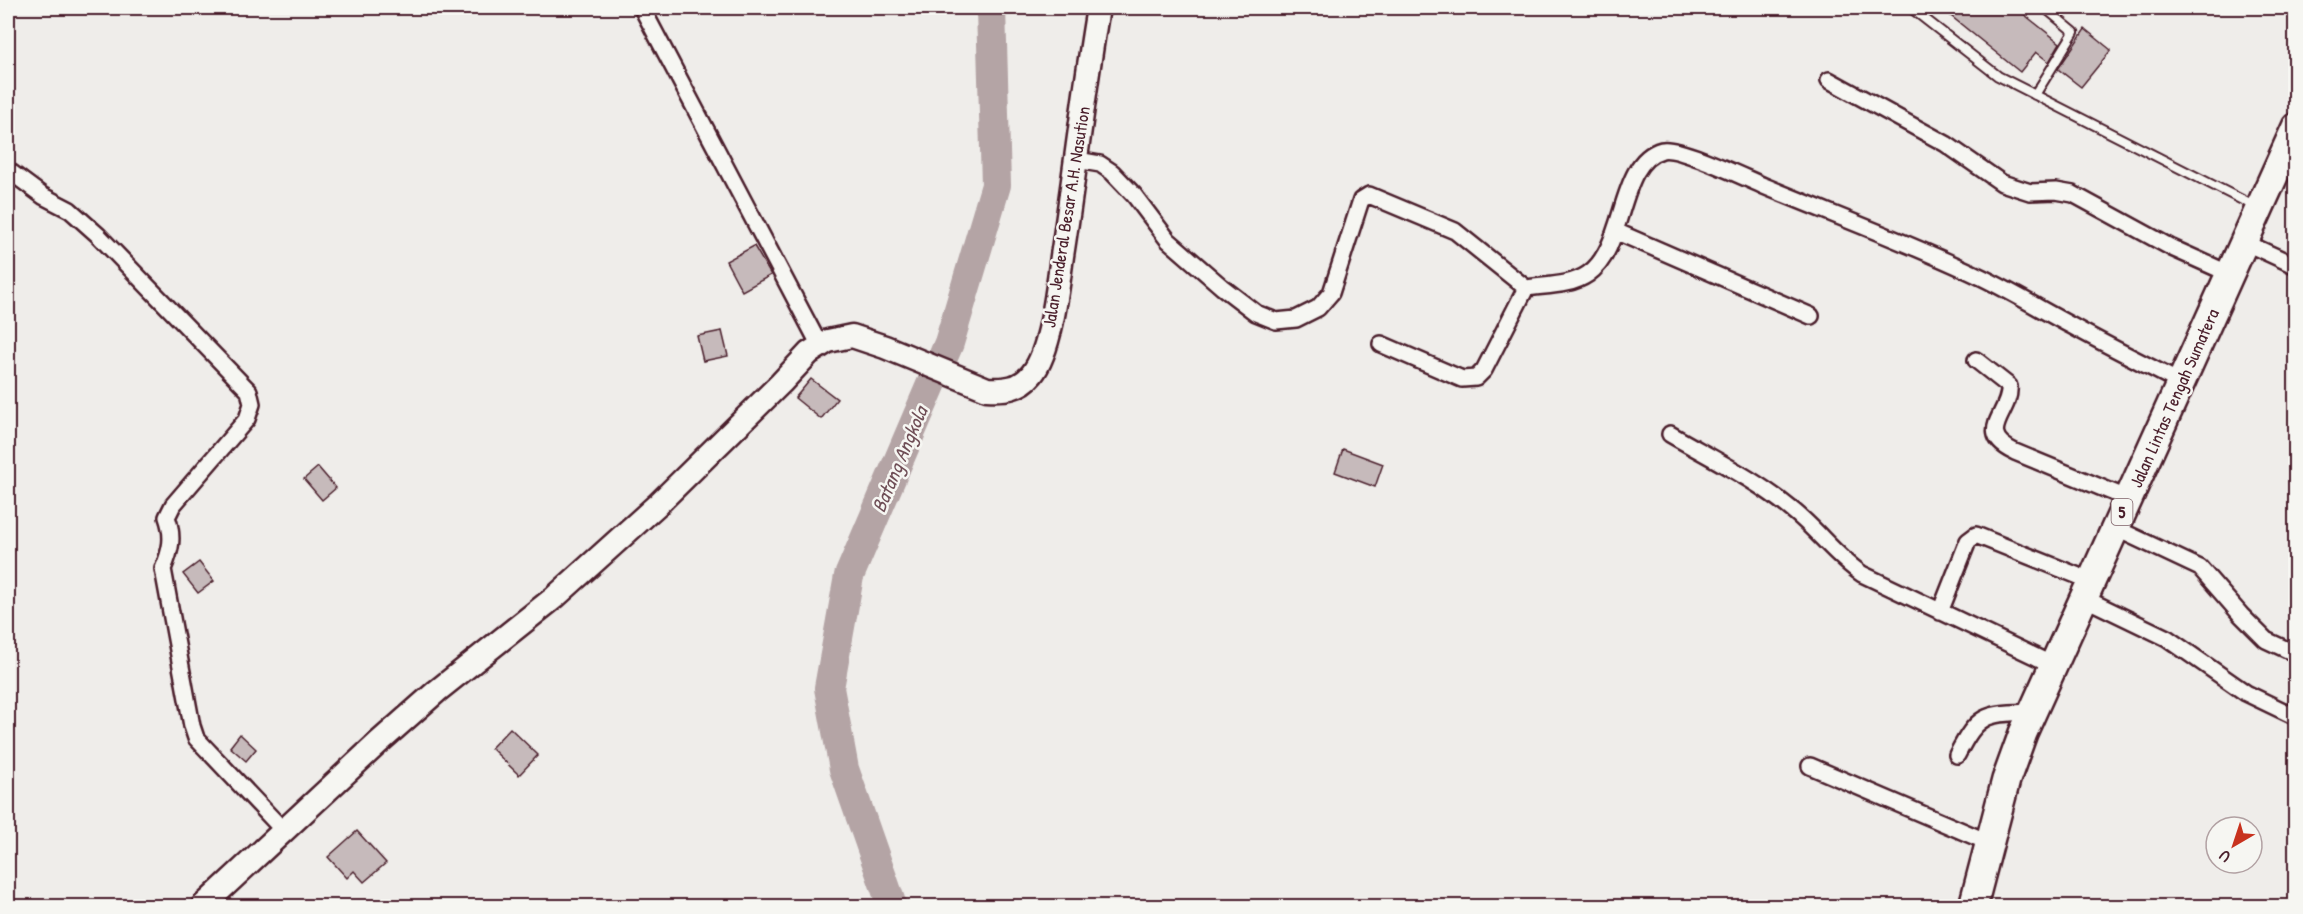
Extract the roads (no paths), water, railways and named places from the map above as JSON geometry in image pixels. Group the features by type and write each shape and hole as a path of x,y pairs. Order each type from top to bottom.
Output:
{"highway":[{"name":"Jalan Lintas Tengah Sumatera","path":"1973,906 2006,780 2032,712 2295,127"}],"main road":[{"name":"Jalan Jenderal Besar A.H. Nasution","path":"824,344 852,336 885,347 987,389 1005,390 1019,386 1032,374 1043,353 1057,291 1098,8"},
{"path":"203,906 428,698 555,597 648,513 809,353 824,344"}],"street":[{"path":"642,8 824,344"},
{"path":"651,8 824,344"},
{"path":"1829,80 1946,144 2002,183 2030,192 2056,191 2073,194 2172,248 2230,274"},
{"path":"1077,160 1100,164 1112,172 1134,195 1168,240 1256,313 1276,321 1296,319 1318,308 1331,293 1361,200 1369,195 1455,231 1526,288 1566,283 1586,275 1608,253 1629,188 1638,170 1659,151 1675,151 1935,256 1983,278 2181,383"},
{"path":"8,170 43,196 70,210 98,235 249,391 252,404 247,419 173,505 167,517 172,545 163,569 196,738 283,830"},
{"path":"1616,231 1811,316"},
{"path":"2244,242 2295,266"},
{"path":"1381,344 1462,379 1476,378 1484,370 1526,288"},
{"path":"1976,360 2009,386 1998,418 1996,433 2000,443 2015,452 2129,499"},
{"path":"1670,434 1775,496 1793,510 1841,558 1862,574 2053,665"},
{"path":"2115,528 2200,568 2266,640 2295,654"},
{"path":"1940,612 1968,541 1976,534 2087,590 2167,638 2246,693 2295,717"},
{"path":"1957,755 1971,728 1987,716 1998,713 2032,712"},
{"path":"1810,766 1990,843"}],"lane":[{"path":"1911,8 1990,71 2260,209"},
{"path":"2035,95 2074,32 2044,8"}],"waterway":[{"name":"Batang Angkola","path":"892,906 844,769 829,688 849,576 949,343 996,185 991,8"}]}
